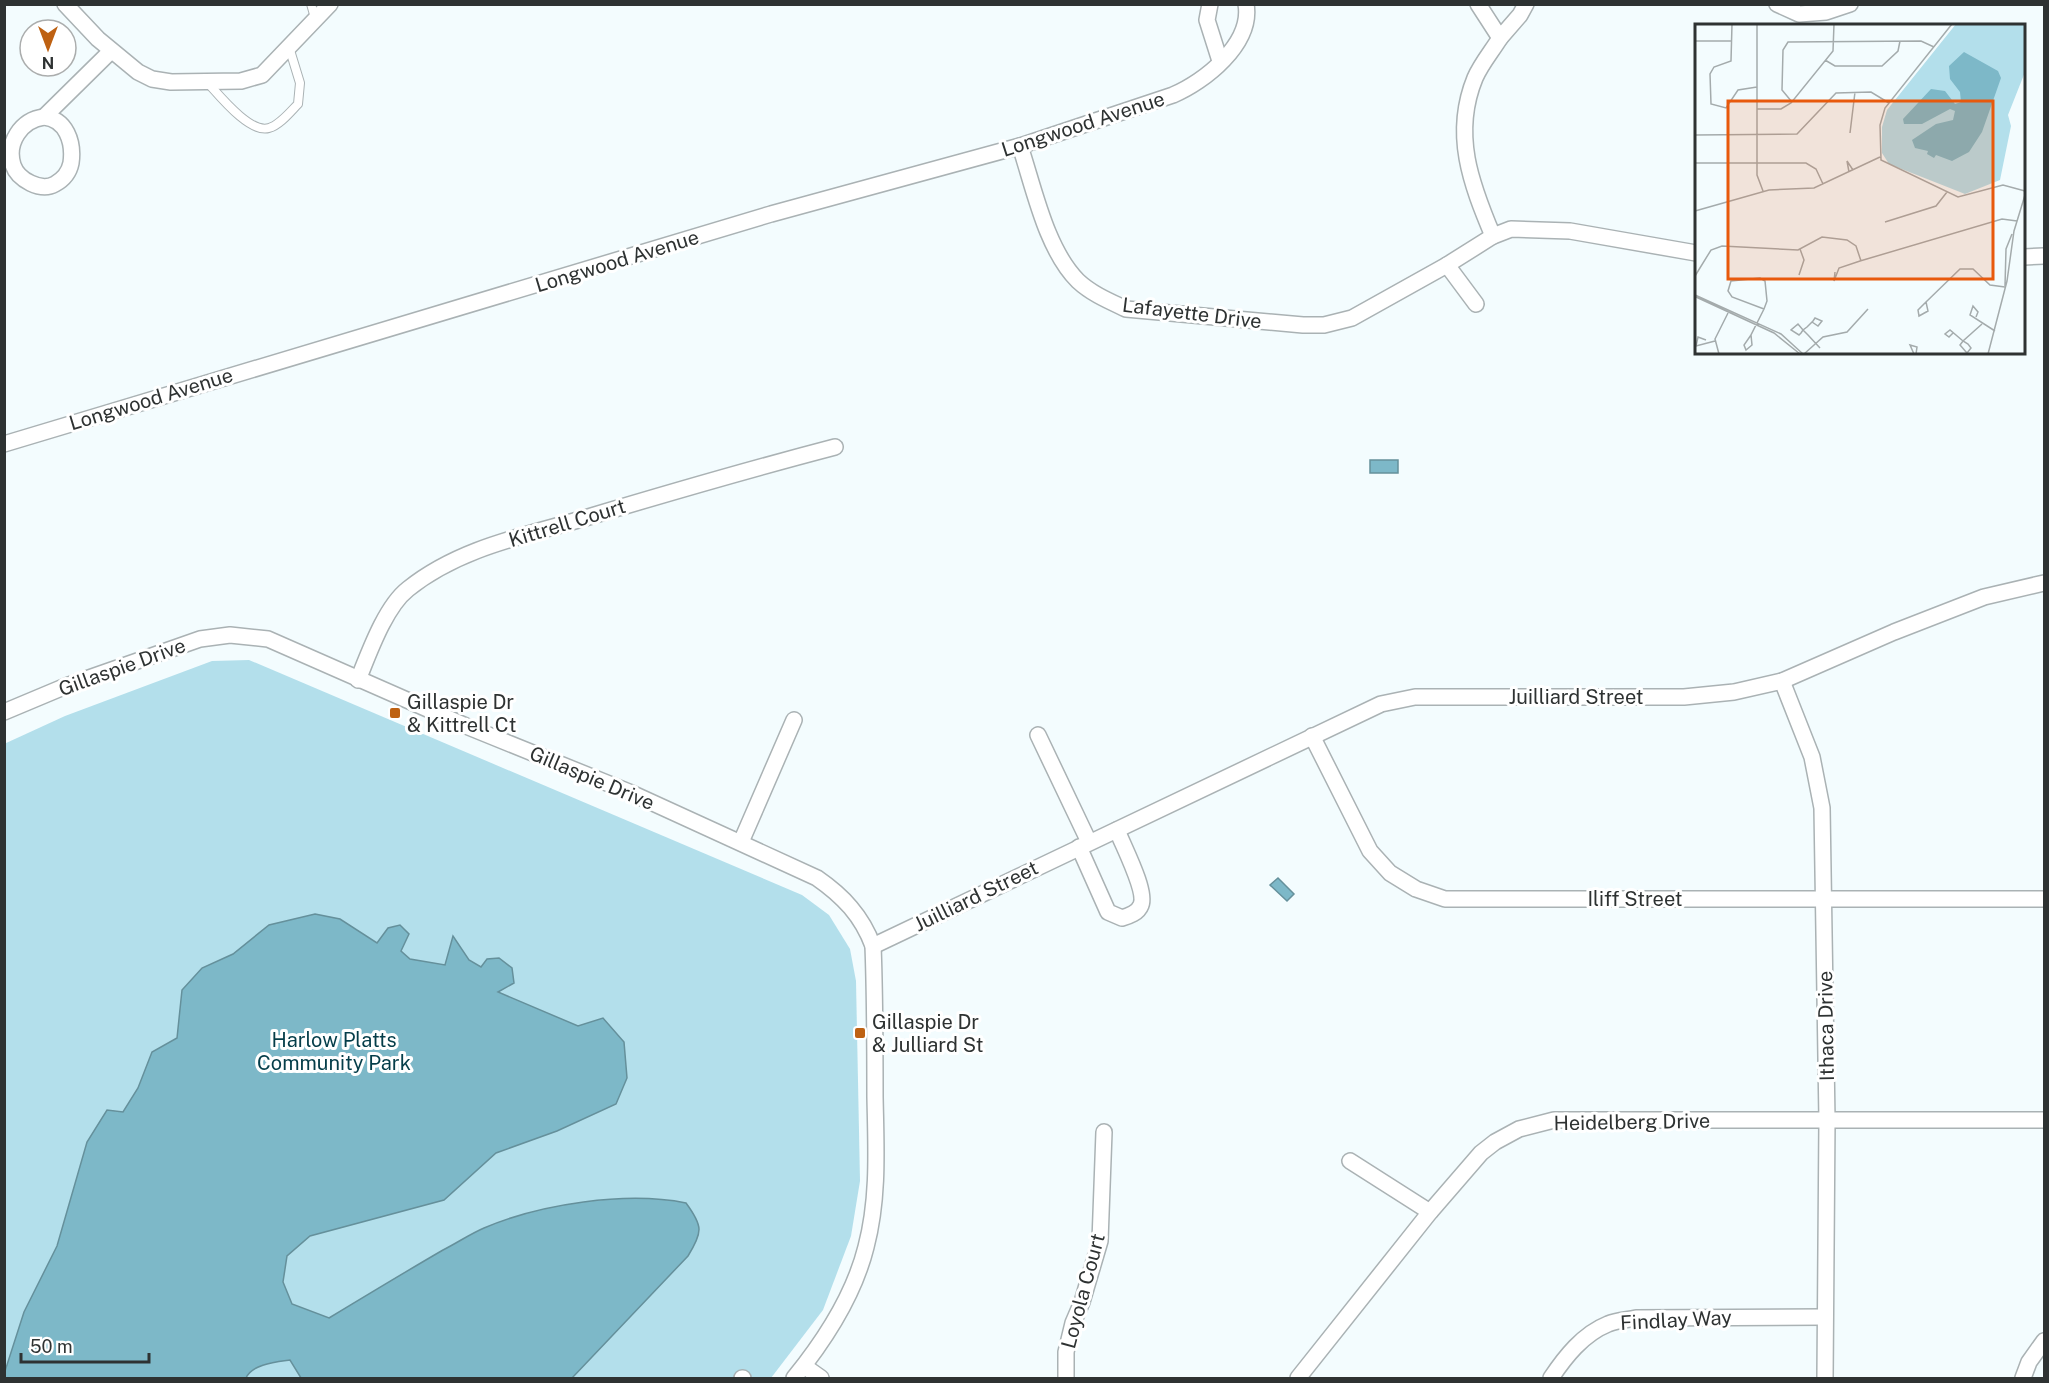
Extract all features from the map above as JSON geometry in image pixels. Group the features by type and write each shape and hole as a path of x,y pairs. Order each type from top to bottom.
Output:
{"street":[{"path":"65,4 111,51 138,72 152,79 171,82 241,81 262,75 289,46 313,11 330,4"},
{"path":"1210,4 1206,20 1220,61"},
{"name":"Longwood Avenue","path":"4,444 771,214 1020,146 1157,101 1191,87 1212,71 1234,49 1243,32 1248,12 1246,4"},
{"path":"1478,4 1500,38"},
{"path":"1493,236 1475,193 1464,148 1466,112 1476,77 1500,38 1526,4"},
{"path":"1777,4 1799,14 1826,12 1850,4"},
{"path":"44,117 54,118 61,123 71,152 68,172 61,181 51,187 31,184 13,166 13,142 16,135 30,121 44,117 111,51"},
{"name":"Lafayette Drive","path":"1020,146 1050,237 1061,261 1079,281 1100,297 1126,309 1324,325 1352,318 1447,265 1493,236 1511,230 1570,231 1695,253"},
{"path":"2025,257 2044,256"},
{"path":"1447,265 1476,303"},
{"name":"Kittrell Court","path":"358,680 373,641 394,606 406,590 442,565 483,548 714,479 835,447"},
{"name":"Juilliard Street","path":"873,946 1381,704 1415,698 1684,697 1734,692 1782,681 1894,632 1984,597 2044,583"},
{"name":"Gillaspie Drive","path":"4,712 66,686 200,639 230,635 268,639 358,680 629,792 741,842 817,878 843,898 866,927 873,946 875,1199 867,1247 855,1282 832,1325 794,1378"},
{"name":"Ithaca Drive","path":"1782,681 1812,757 1822,807 1827,1120 1825,1378"},
{"path":"741,842 794,720"},
{"path":"1038,735 1084,844 1108,912 1122,918 1131,915 1141,907 1143,894 1117,830"},
{"name":"Iliff Street","path":"1312,736 1366,846 1390,873 1416,890 1445,898 2044,899"},
{"name":"Heidelberg Drive","path":"1298,1378 1430,1212 1481,1153 1520,1129 1554,1120 2044,1120"},
{"name":"Loyola Court","path":"1066,1378 1066,1352 1073,1323 1082,1302 1100,1241 1104,1132"},
{"path":"1350,1161 1430,1212"},
{"name":"Findlay Way","path":"1552,1378 1560,1364 1582,1340 1608,1324 1636,1318 1825,1317"},
{"path":"2023,1378 2029,1362 2044,1341"},
{"path":"804,1366 821,1378"}],"lane":[{"path":"206,81 248,123 259,129 271,128 298,104 300,83 289,46"}],"green space":[{"name":"Harlow Platts Community Park","path":"249,660 802,895 829,915 850,949 856,981 860,1181 851,1236 823,1310 771,1378 5,1378 4,744 65,716 212,661"}],"shaded area":[{"path":"1370,460 1398,460 1398,473 1370,473"},
{"path":"1278,878 1294,894 1287,901 1270,885"},
{"path":"315,914 340,919 377,943 388,928 400,925 409,934 401,951 410,959 445,965 453,936 469,960 481,967 487,959 499,958 512,968 514,983 498,992 578,1026 603,1018 624,1042 627,1078 616,1104 557,1131 496,1153 444,1200 310,1236 287,1256 283,1282 292,1304 329,1318 484,1228 531,1212 584,1202 637,1198 686,1203 696,1218 699,1229 688,1256 572,1378 301,1378 290,1360 259,1367 249,1373 246,1378 5,1378 5,1371 24,1312 57,1246 87,1142 107,1110 123,1112 138,1088 152,1052 177,1038 182,990 202,968 233,954 269,925"}],"place":[{"name":"Gillaspie Dr & Kittrell Ct","path":"395,713"},
{"name":"Gillaspie Dr & Julliard St","path":"860,1033"}]}
